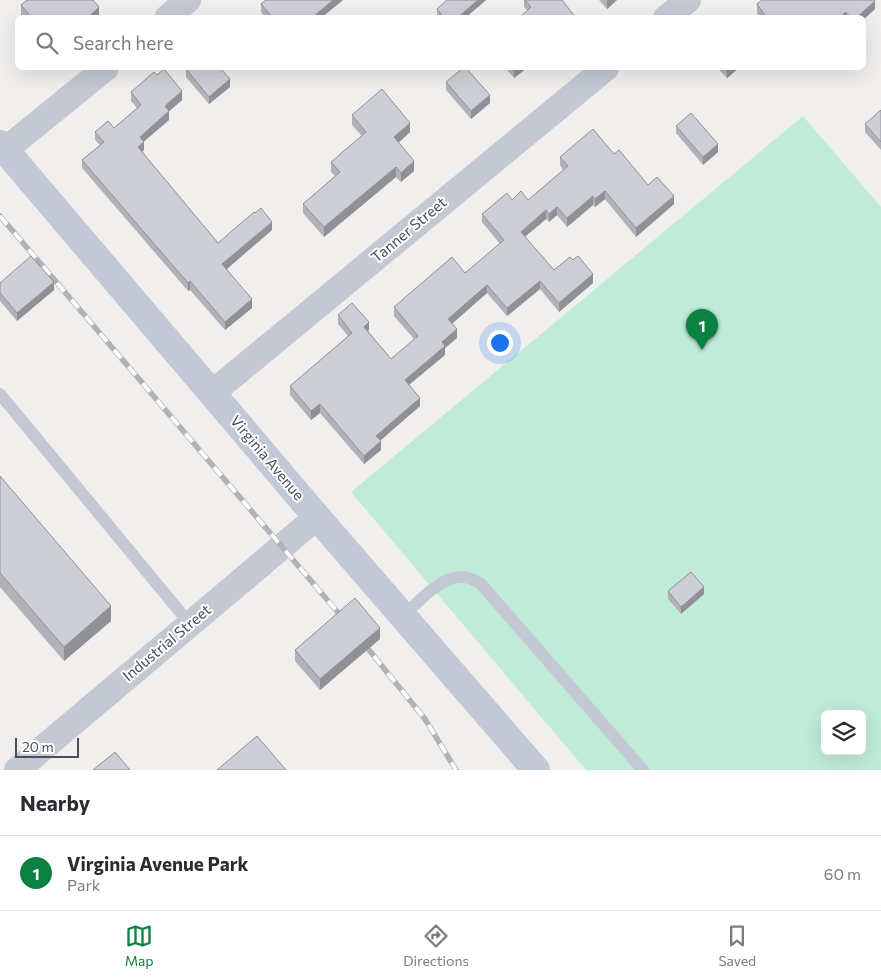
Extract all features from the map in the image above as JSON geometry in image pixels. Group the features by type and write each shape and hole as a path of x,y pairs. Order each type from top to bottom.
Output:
{"street":[{"path":"170,15 188,0"},
{"path":"670,15 688,0"},
{"path":"3,147 103,70"},
{"name":"Tanner Street","path":"212,393 604,70"},
{"name":"Virginia Avenue","path":"3,147 317,517 536,770"},
{"name":"Industrial Street","path":"21,769 317,517"}],"lane":[{"path":"0,394 190,624"},
{"path":"403,616 436,587 450,579 464,576 481,584 643,770"}],"green space":[{"path":"803,116 881,207 881,770 586,770 351,492"}],"building":[{"path":"27,0 93,0 99,7 90,15 29,15 21,5"},
{"path":"266,0 333,0 316,15 270,15 261,4"},
{"path":"447,0 478,0 460,15 442,15 437,9"},
{"path":"525,0 562,0 574,15 522,15 531,7"},
{"path":"762,0 875,1 859,15 848,15 846,12 842,15 765,15 757,4"},
{"path":"165,70 182,91 165,106 169,111 140,137 144,142 138,147 218,243 261,208 272,222 222,264 252,299 225,322 190,281 188,283 82,160 104,142 95,132 108,121 114,128 141,105 131,92 154,72 157,75"},
{"path":"187,70 222,70 230,79 209,97"},
{"path":"461,70 468,70 490,95 471,111 446,82"},
{"path":"382,89 410,123 394,137 414,161 401,173 396,167 324,227 303,204 340,172 331,162 366,132 352,115"},
{"path":"881,110 881,142 865,124"},
{"path":"691,113 718,144 703,157 676,126"},
{"path":"593,129 614,154 619,150 648,185 657,177 674,196 636,228 605,191 595,199 593,196 567,218 557,207 549,214 546,210 521,232 554,270 570,257 573,260 578,256 593,274 559,303 540,281 507,308 487,285 448,319 457,329 442,342 445,346 405,380 420,398 376,436 381,441 364,456 320,404 311,411 290,386 352,333 338,315 352,303 369,322 364,327 391,359 418,336 394,307 452,257 465,273 504,240 482,214 507,193 512,200 521,191 528,200 568,166 560,157"},
{"path":"31,256 54,282 17,313 0,293 0,283"},
{"path":"0,476 111,606 64,647 0,573"},
{"path":"691,572 704,587 681,607 668,591"},
{"path":"355,598 380,628 320,679 295,650"},
{"path":"257,736 286,770 217,770"},
{"path":"115,752 130,770 93,770"}],"railway":[{"path":"0,216 347,623"},
{"path":"360,639 425,719 456,770"}],"place":[{"name":"Virginia Avenue Park","path":"702,350"}]}
